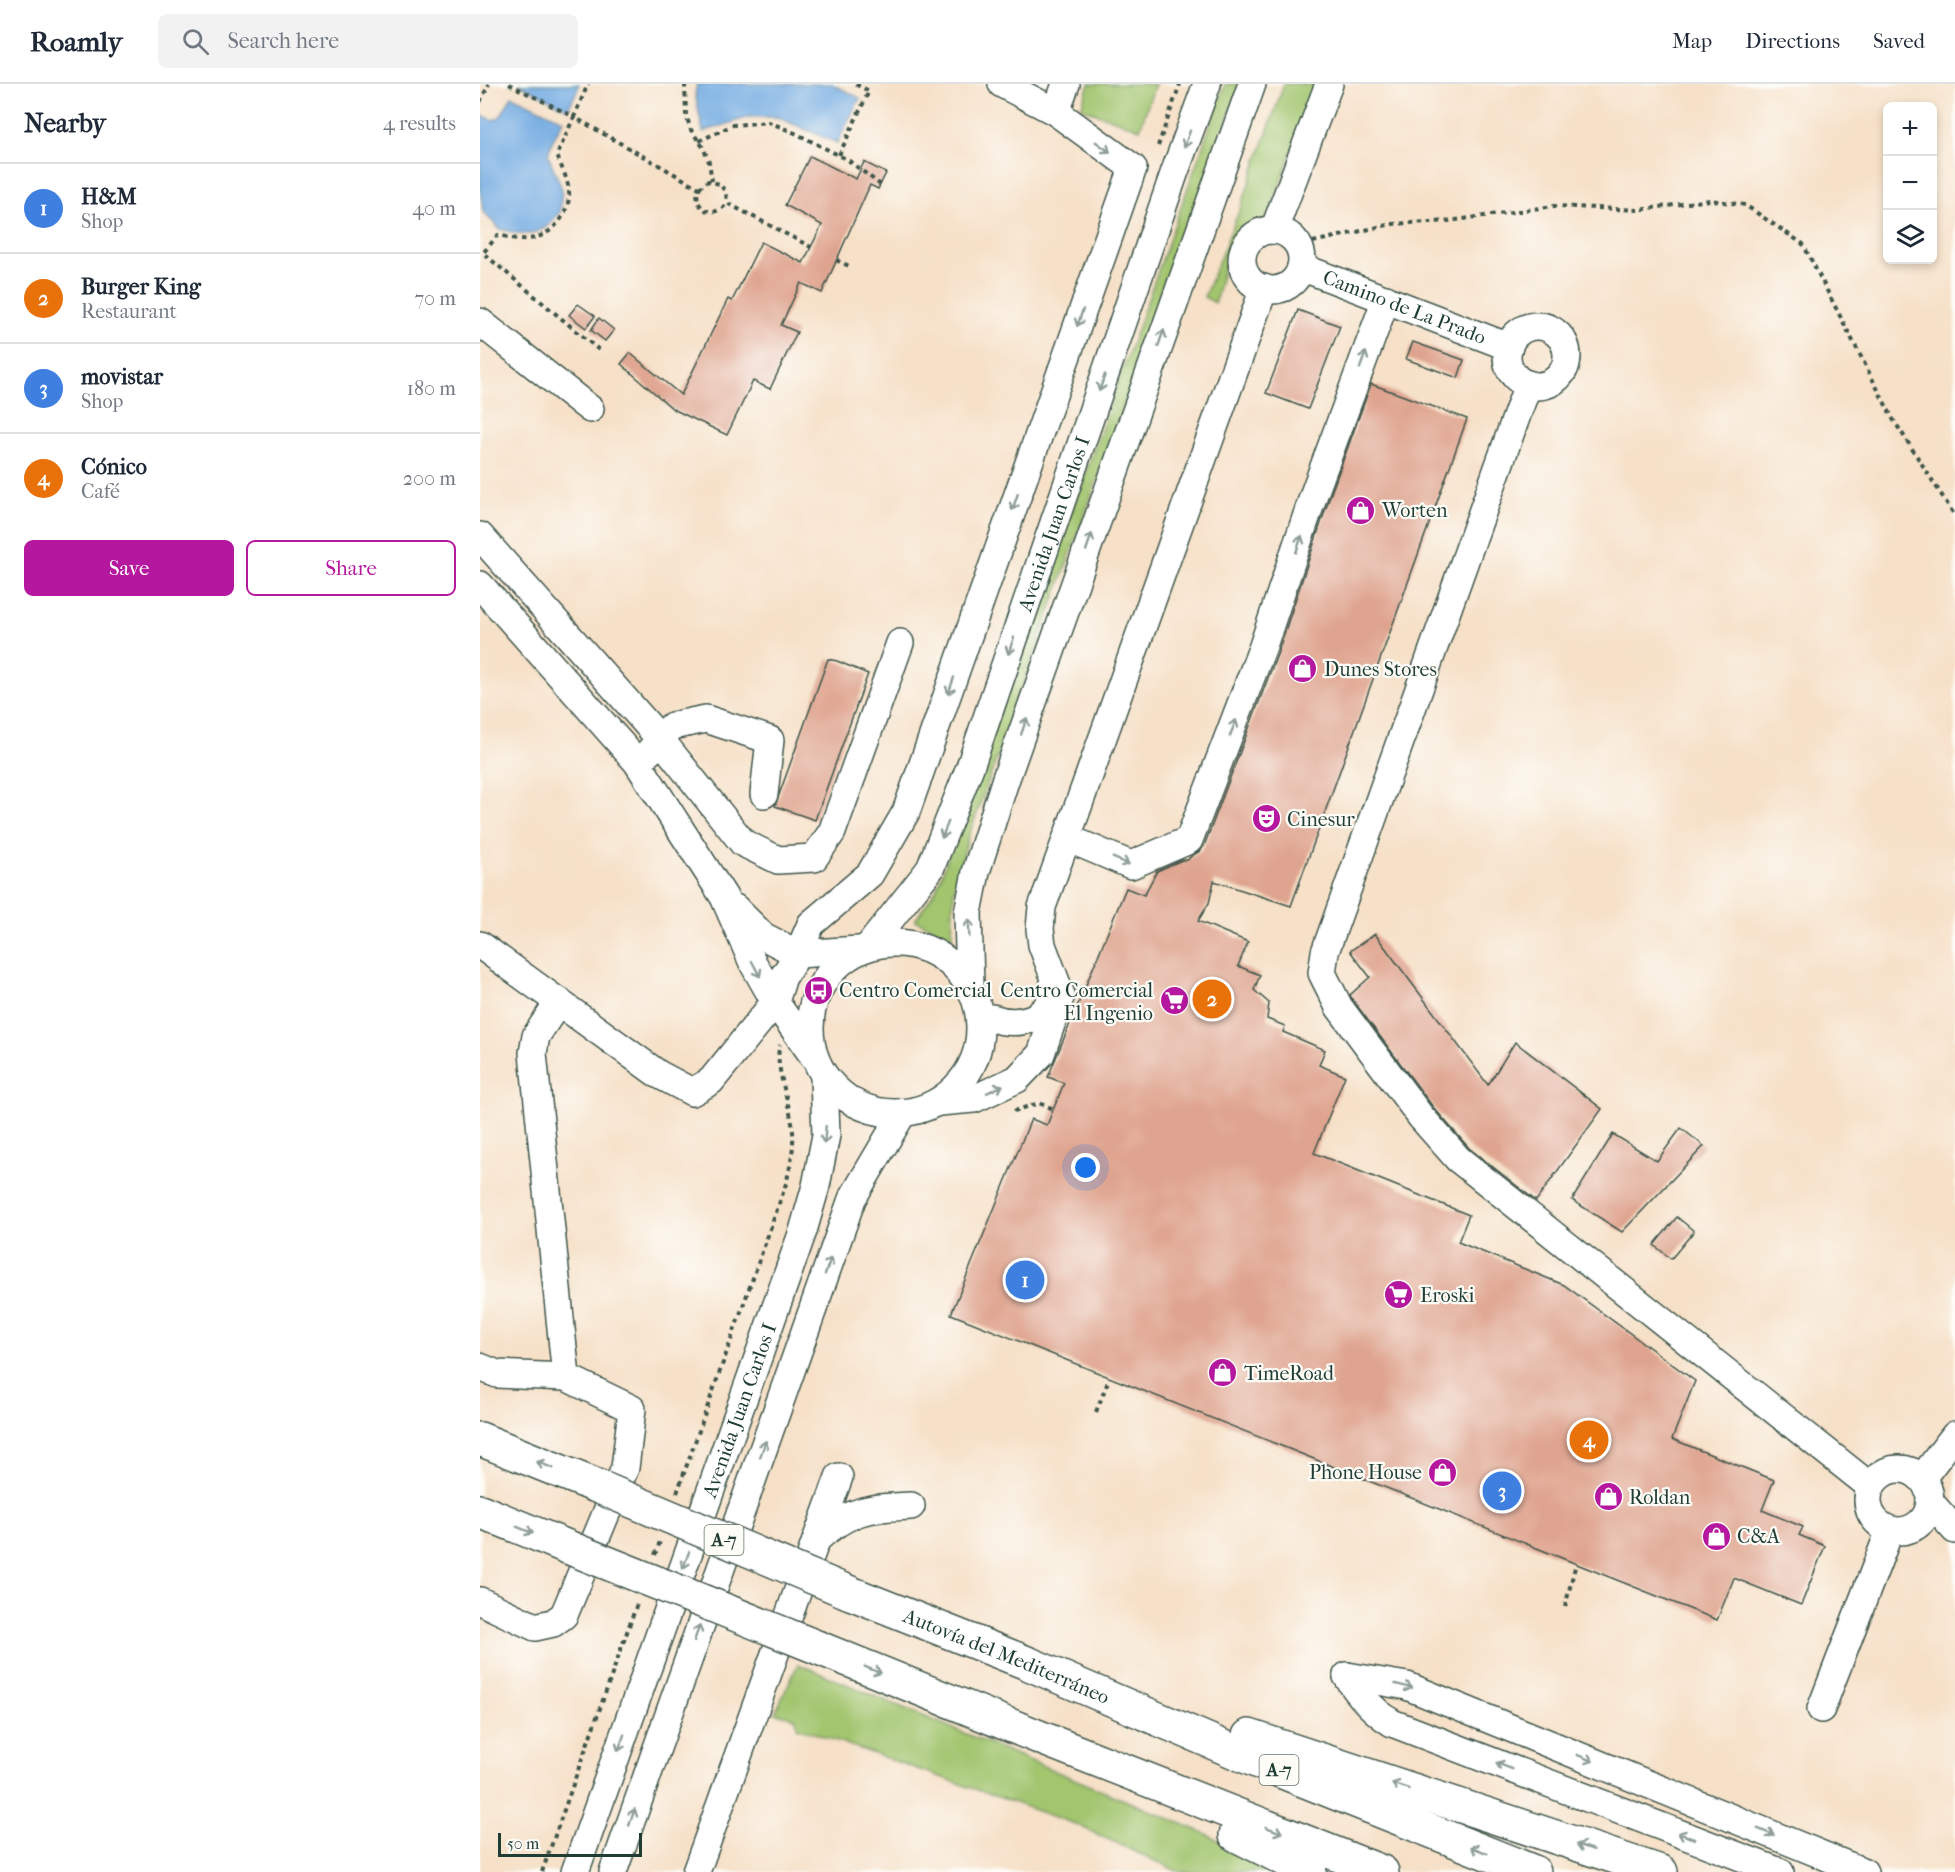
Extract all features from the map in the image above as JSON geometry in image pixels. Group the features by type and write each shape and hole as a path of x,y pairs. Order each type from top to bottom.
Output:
{"highway":[{"name":"Autovía del Mediterráneo","path":"480,1439 848,1592 1027,1663 1268,1766 1534,1872"},
{"path":"480,1511 1044,1739 1382,1872"},
{"path":"1027,1663 1661,1872"},
{"path":"1044,1739 1310,1872"}],"street":[{"path":"480,945 658,1074 692,1092 703,1088 711,1081 775,1002 783,977 798,954 811,924 870,874 906,812 1133,168 1056,112 1002,84"},
{"path":"1056,112 1066,84"},
{"name":"Avenida Juan Carlos I","path":"864,948 930,869 970,767 1207,84"},
{"path":"939,1102 954,1090 975,1061 981,1028 978,1009 970,986 968,913 976,872 1005,781 1252,84"},
{"path":"1274,230 1329,84"},
{"path":"1274,230 1292,237 1300,256 1294,281 1285,287 1269,290 1250,279 1244,270 1242,258 1252,238 1261,232 1274,230"},
{"name":"Camino de La Prado","path":"1300,256 1386,299 1509,347"},
{"path":"480,585 637,762 724,897 753,963 775,1002 834,1089 862,1107 885,1113 902,1114 939,1102 974,1099 1017,1079 1041,1054 1061,996 1042,945 1040,929 1042,907 1264,288"},
{"path":"1067,838 1131,865 1189,840 1263,646 1319,482 1386,299"},
{"path":"480,322 590,409"},
{"path":"1539,326 1549,328 1563,341 1567,358 1565,368 1548,384 1535,386 1528,384 1514,375 1509,366 1507,354 1509,347 1517,334 1526,328 1539,326"},
{"path":"1528,384 1325,952 1322,973 1339,1007 1421,1117 1458,1159 1871,1487"},
{"path":"480,536 661,740 742,843 778,860 814,858 832,832 900,643"},
{"path":"637,762 661,740 672,726 706,719 770,740 764,794"},
{"path":"724,897 763,936 798,954 905,943 932,951 957,970 970,986"},
{"path":"819,1067 809,1022 818,990 835,966 864,948"},
{"path":"992,1018 1005,1023 1026,1021 1037,1015 1050,1004 1053,990 1052,971"},
{"path":"559,1001 536,1036 533,1053 566,1377"},
{"name":"Avenida Juan Carlos I","path":"575,1872 803,1231 816,1186 826,1135 819,1067"},
{"path":"613,1872 852,1199 902,1114"},
{"path":"480,1367 497,1374 566,1377 633,1409 624,1468 564,1615 553,1623 535,1627 480,1601"},
{"path":"1955,1435 1926,1490 1928,1513 1913,1528 1901,1531 1890,1530 1876,1521 1870,1511 1868,1498 1871,1487 1879,1476 1888,1471 1902,1469 1912,1472 1926,1490 1955,1530"},
{"path":"696,1872 839,1477"},
{"path":"817,1539 837,1521 869,1508 911,1506"},
{"path":"1821,1709 1890,1530"},
{"path":"1780,1872 1392,1723 1372,1710 1358,1695 1347,1676 1407,1686 1864,1872"}],"path":[{"path":"480,102 489,84"},
{"path":"509,84 574,117 699,188"},
{"path":"588,84 557,155 569,188 569,199 561,218 554,228 535,238 525,240 498,235 483,253 599,350"},
{"path":"685,84 686,115 691,130 709,162 712,181"},
{"path":"839,155 869,91 855,84"},
{"path":"699,141 733,125 769,122 839,155 882,186"},
{"path":"712,181 720,184 724,189 727,204 716,212 707,212 700,207 697,199 699,188 705,182 712,181"},
{"path":"1300,256 1392,224 1449,221 1554,206 1638,210 1710,201 1745,205 1803,244 1893,419 1955,516"},
{"path":"727,204 811,247"},
{"path":"836,260 849,266"},
{"path":"677,1495 790,1167 794,1130 778,1062 778,1050 782,1039"},
{"path":"1014,1111 1039,1103 1054,1109"},
{"path":"1096,1412 1109,1378"},
{"path":"654,1557 662,1536"},
{"path":"1565,1607 1576,1563"},
{"path":"542,1872 639,1599"}],"green space":[{"path":"1089,84 1155,84 1140,129 1081,108"},
{"path":"1225,84 1240,84 968,838 954,889 952,938 915,920 936,890"},
{"path":"1284,84 1317,84 1268,215 1242,237 1235,263 1224,267 1215,303 1204,297 1242,204"},
{"path":"798,1664 1204,1833 1285,1872 1179,1872 1075,1824 797,1727 796,1718 775,1713"}],"water":[{"path":"519,84 579,84 568,109"},
{"path":"697,84 832,84 860,98 837,143 777,117 749,117 703,132 695,94"},
{"path":"512,96 563,120 548,155 562,189 560,212 547,227 531,234 500,229 483,212 480,186 480,116 493,120 500,117"}],"building":[{"path":"810,156 856,179 864,162 886,173 878,189 870,185 822,293 801,283 781,325 797,332 770,389 753,381 727,435 673,409 621,364 630,353 681,395 728,299 732,301 761,242 803,263 822,225 785,205"},
{"path":"578,304 595,316 586,328 569,315"},
{"path":"1298,310 1340,326 1308,409 1266,393"},
{"path":"599,318 614,330 605,341 591,330"},
{"path":"1413,342 1464,360 1458,378 1406,359"},
{"name":"Centro Comercial El Ingenio","path":"1371,384 1467,419 1291,906 1214,881 1209,903 1198,921 1248,942 1238,966 1260,975 1254,990 1269,1003 1267,1019 1285,1026 1283,1032 1325,1050 1319,1065 1345,1076 1314,1153 1469,1215 1458,1242 1564,1285 1695,1381 1672,1439 1774,1480 1762,1510 1803,1527 1799,1535 1825,1546 1801,1605 1734,1578 1717,1620 951,1314 1031,1119 1047,1125 1064,1083 1048,1077 1126,888 1144,895 1157,871 1182,860 1188,860 1204,846 1278,652 1330,496"},
{"path":"828,659 868,674 815,820 775,806"},
{"path":"1375,934 1488,1085 1515,1042 1602,1109 1536,1201 1469,1148 1433,1107 1352,999 1350,995 1370,977 1350,951"},
{"path":"1681,1128 1704,1146 1622,1232 1572,1200 1613,1134 1657,1161"},
{"path":"1677,1217 1694,1231 1671,1259 1654,1245"}],"place":[{"name":"Worten","path":"1361,510"},
{"name":"Dunes Stores","path":"1303,669"},
{"name":"Cinesur","path":"1266,819"},
{"name":"Centro Comercial","path":"818,990"},
{"name":"Burger King","path":"1212,999"},
{"name":"Centro Comercial El Ingenio","path":"1174,1001"},
{"name":"H&M","path":"1025,1280"},
{"name":"Eroski","path":"1399,1295"},
{"name":"TimeRoad","path":"1223,1373"},
{"name":"Cónico","path":"1589,1440"},
{"name":"Phone House","path":"1443,1472"},
{"name":"movistar","path":"1502,1491"},
{"name":"Roldan","path":"1608,1497"},
{"name":"C&A","path":"1716,1536"}]}
